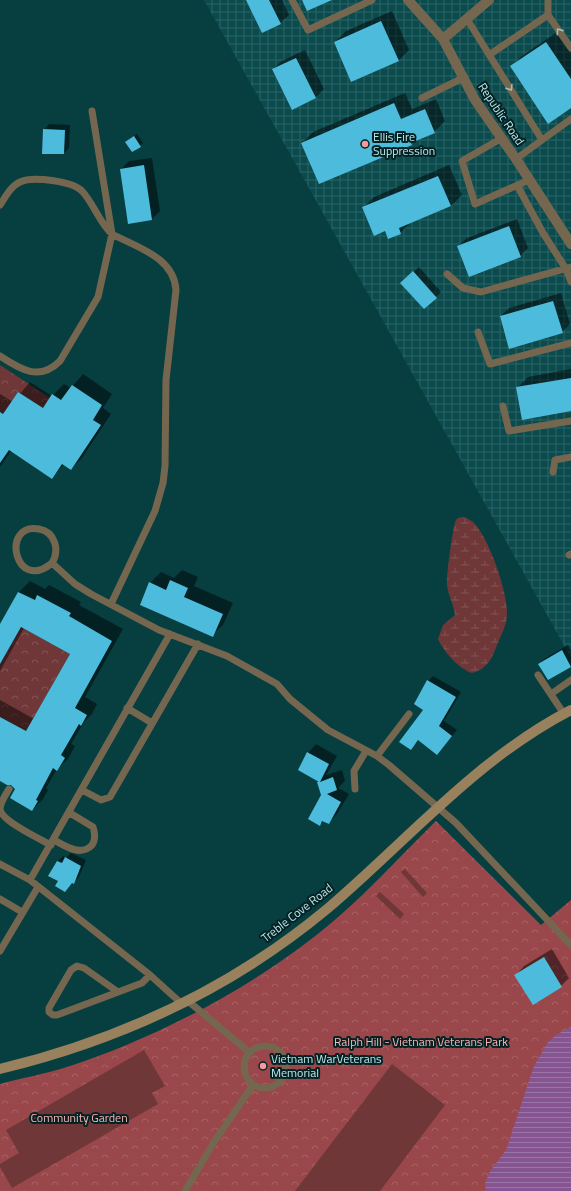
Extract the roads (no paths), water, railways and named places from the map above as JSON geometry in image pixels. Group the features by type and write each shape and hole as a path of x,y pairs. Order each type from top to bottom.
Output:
{"main road":[{"name":"Treble Cove Road","path":"0,1070 64,1052 104,1038 185,1002 258,960 310,922 365,875 438,807 492,762 522,739 567,712"}],"street":[{"name":"Republic Road","path":"408,0 443,40 475,100 502,138 571,244"},
{"path":"443,40 489,0"}],"lane":[{"path":"292,0 308,30 372,0"},
{"path":"548,0 548,15 571,48"},
{"path":"489,55 548,15"},
{"path":"467,18 542,140"},
{"path":"422,98 463,78"},
{"path":"0,356 21,369 34,372 47,370 60,361 98,297 112,234 92,111"},
{"path":"516,159 571,120"},
{"path":"502,138 462,161 475,204 529,180"},
{"path":"0,204 12,188 21,181 32,179 65,183 78,188 84,193 101,222 112,234 153,255 164,264 173,275 176,290 166,380 166,453 163,483 155,511 111,604"},
{"path":"517,185 543,233 568,268 571,282"},
{"path":"447,274 463,288 481,292 568,268"},
{"path":"478,332 490,364 571,344"},
{"path":"503,406 509,431 571,422"},
{"path":"553,472 555,460 571,457"},
{"path":"30,529 38,529 50,534 56,546 56,553 52,563 39,570 31,570 24,567 17,559 14,551 20,535 30,529"},
{"path":"52,563 80,588 170,634 227,656 277,684 290,699 312,718 335,734 377,756 438,807 492,860 571,945"},
{"path":"30,880 170,634"},
{"path":"82,790 101,800 109,798 198,644"},
{"path":"538,675 550,694 567,712"},
{"path":"550,694 571,680"},
{"path":"127,708 152,723"},
{"path":"377,756 409,714"},
{"path":"355,789 354,771 366,751"},
{"path":"9,789 0,806 1,813 8,820 52,843 80,851 87,849 93,843 95,835 93,827 70,812"},
{"path":"0,864 30,880 249,1052"},
{"path":"0,951 38,887"},
{"path":"0,899 22,912"},
{"path":"118,992 84,968 77,966 71,970 49,1008 50,1012 53,1015 57,1015 142,983 150,975"},
{"path":"259,1046 273,1047 280,1052 286,1065 285,1074 276,1085 267,1088 253,1085 246,1076 243,1068 244,1061 249,1052 259,1046"},
{"path":"185,1191 214,1142 253,1085"}],"place":[{"name":"Ellis Fire Suppression","path":"365,144"},
{"name":"Vietnam WarVeterans Memorial","path":"263,1066"}],"park label":[{"name":"Ralph Hill - Vietnam Veterans Park","path":"421,1042"},
{"name":"Community Garden","path":"79,1118"}]}
